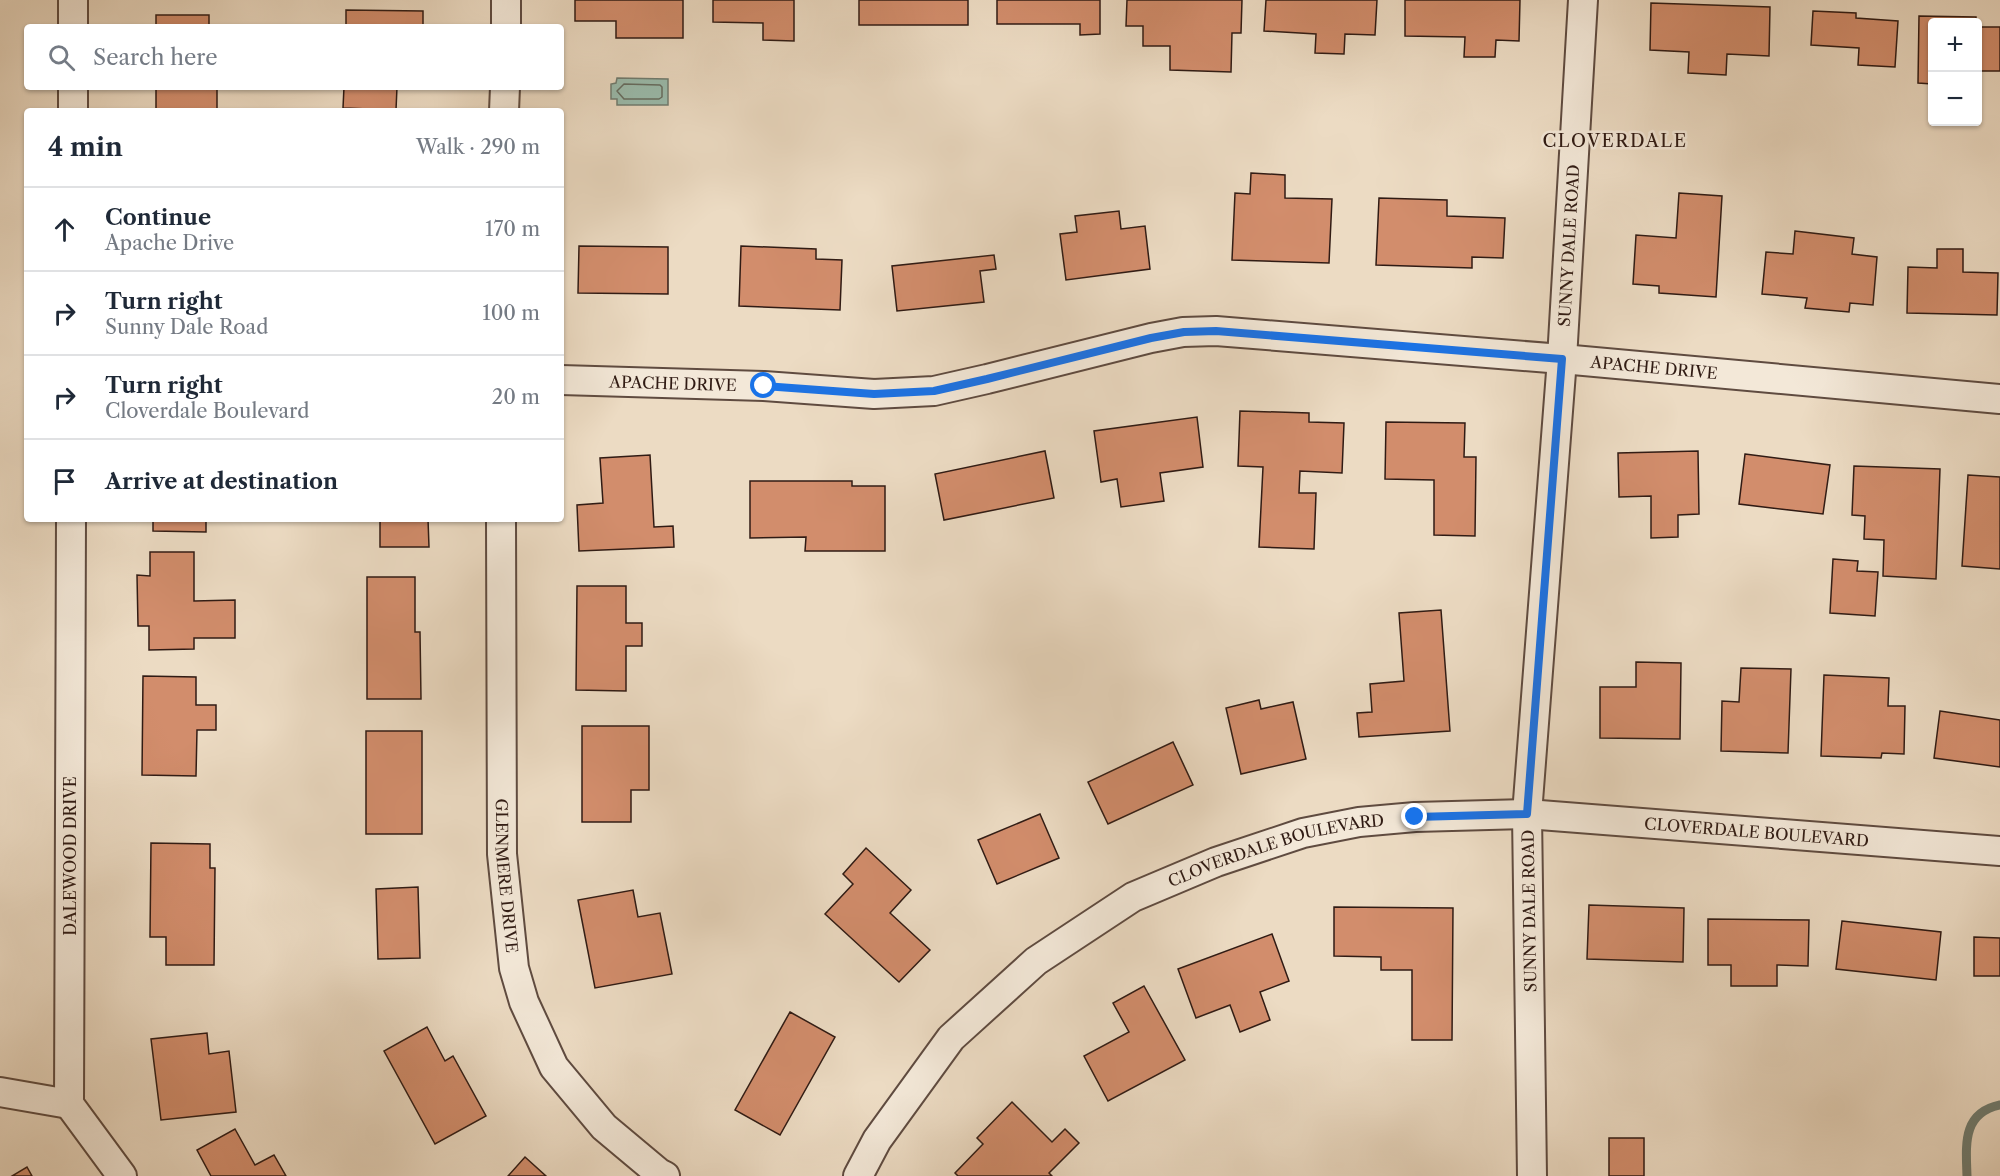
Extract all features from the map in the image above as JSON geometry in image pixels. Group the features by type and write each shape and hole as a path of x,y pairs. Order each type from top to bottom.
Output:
{"street":[{"path":"73,0 73,24"},
{"path":"506,0 506,24"},
{"name":"SUNNY DALE ROAD","path":"1532,1176 1527,814 1562,359 1583,0"},
{"path":"73,90 73,108"},
{"path":"504,108 505,90"},
{"name":"APACHE DRIVE","path":"564,380 764,386 874,394 934,391 1151,338 1184,332 1216,331 1562,359 2000,399"},
{"name":"DALEWOOD DRIVE","path":"69,1104 71,522"},
{"name":"GLENMERE DRIVE","path":"501,522 502,854 514,968 524,1002 554,1067 604,1127 665,1176"},
{"name":"CLOVERDALE BOULEVARD","path":"858,1176 877,1140 951,1038 1036,961 1133,897 1216,862 1303,833 1359,822 1415,817 1527,814 2000,851"},
{"path":"0,1092 69,1104 122,1176"}],"water":[{"path":"617,78 668,79 668,105 617,105 617,99 611,99 611,84 616,83"}],"building":[{"path":"575,0 683,0 683,38 616,38 616,21 575,21"},
{"path":"713,0 794,0 794,41 763,40 763,23 713,22"},
{"path":"859,0 968,0 968,25 859,25"},
{"path":"997,0 1100,0 1100,34 1080,35 1080,24 997,24"},
{"path":"1127,0 1242,0 1241,33 1232,33 1231,72 1170,70 1170,46 1143,46 1143,26 1126,26"},
{"path":"1266,0 1377,0 1375,35 1345,34 1344,54 1315,53 1316,34 1264,31"},
{"path":"1405,0 1520,0 1519,41 1496,40 1495,57 1464,57 1465,37 1405,36"},
{"path":"1651,3 1770,7 1769,56 1727,54 1726,75 1688,73 1689,52 1650,50"},
{"path":"346,10 423,11 423,24 346,24"},
{"path":"1813,11 1856,13 1856,18 1898,21 1895,67 1858,65 1859,48 1811,45"},
{"path":"156,15 209,15 209,24 156,24"},
{"path":"1919,16 1976,17 1928,18 1928,84 1918,83"},
{"path":"1982,27 2000,27 2000,71 1982,71"},
{"path":"156,90 217,90 217,108 156,108"},
{"path":"344,90 397,90 396,108 343,108"},
{"path":"1251,173 1285,175 1285,198 1332,199 1329,263 1232,260 1235,193 1250,194"},
{"path":"1679,193 1722,196 1716,297 1659,293 1659,286 1633,284 1636,235 1676,238"},
{"path":"1379,198 1447,200 1447,216 1505,218 1503,258 1472,257 1472,268 1376,265"},
{"path":"1119,211 1121,229 1145,226 1150,269 1066,280 1060,234 1077,232 1075,216"},
{"path":"1795,231 1854,238 1852,254 1877,257 1873,305 1850,303 1849,312 1805,308 1807,298 1762,294 1766,252 1793,254"},
{"path":"579,246 668,247 668,294 578,293"},
{"path":"741,246 816,249 816,259 842,260 840,310 739,306"},
{"path":"1937,249 1963,249 1963,272 1998,273 1997,315 1907,313 1908,267 1937,268"},
{"path":"994,255 996,269 980,271 984,302 897,311 892,266"},
{"path":"1240,411 1309,413 1309,422 1344,423 1342,473 1300,471 1299,493 1316,493 1314,549 1259,547 1263,467 1238,466"},
{"path":"1197,417 1203,467 1160,473 1164,501 1121,507 1117,479 1101,482 1094,431"},
{"path":"1386,422 1465,423 1464,457 1476,457 1475,536 1434,535 1434,480 1385,479"},
{"path":"1045,451 1054,498 944,520 935,474"},
{"path":"1698,451 1699,514 1678,515 1678,537 1651,538 1651,496 1619,497 1618,453"},
{"path":"1745,454 1830,465 1823,514 1739,504"},
{"path":"650,455 654,527 673,526 674,547 579,551 577,505 603,503 600,458"},
{"path":"1854,466 1940,469 1936,579 1883,576 1884,540 1864,539 1865,516 1852,515"},
{"path":"1968,475 2000,477 2000,569 1962,566"},
{"path":"750,481 852,481 852,486 885,486 885,551 805,551 806,537 750,538"},
{"path":"153,522 206,522 206,532 153,531"},
{"path":"380,522 428,522 429,547 380,547"},
{"path":"150,552 194,552 194,601 235,600 235,638 194,638 194,649 149,650 149,626 138,626 137,575 150,576"},
{"path":"1833,559 1858,561 1857,571 1878,572 1875,616 1830,613"},
{"path":"367,577 415,577 415,632 420,632 421,699 367,699"},
{"path":"577,586 626,586 626,623 642,623 642,646 626,646 626,691 576,690"},
{"path":"1441,610 1450,731 1359,737 1357,713 1372,712 1370,684 1404,681 1399,613"},
{"path":"1636,662 1681,663 1680,739 1600,738 1600,687 1636,687"},
{"path":"1741,668 1791,669 1788,753 1721,751 1722,701 1739,702"},
{"path":"1824,675 1889,678 1888,706 1905,706 1904,754 1882,753 1881,758 1821,756"},
{"path":"143,676 196,677 196,705 216,705 216,730 197,730 196,776 142,775"},
{"path":"1259,700 1261,709 1293,702 1306,759 1241,774 1226,708"},
{"path":"1940,711 2000,720 2000,767 1934,758"},
{"path":"582,726 649,726 649,790 631,790 631,822 582,822"},
{"path":"366,731 422,731 422,834 366,834"},
{"path":"1173,742 1193,785 1108,824 1088,782"},
{"path":"1040,814 1059,858 997,884 978,840"},
{"path":"151,843 210,844 210,868 215,868 214,965 166,965 166,937 150,937"},
{"path":"866,848 911,890 890,913 930,950 899,982 825,914 853,884 843,874"},
{"path":"418,887 420,958 378,959 376,889"},
{"path":"633,890 638,917 660,913 672,974 595,988 578,900"},
{"path":"1589,905 1684,908 1683,962 1587,959"},
{"path":"1334,907 1453,908 1452,1040 1412,1040 1412,970 1381,970 1381,957 1334,956"},
{"path":"1708,919 1809,920 1808,966 1777,965 1777,986 1731,986 1731,965 1708,965"},
{"path":"1842,921 1941,932 1936,980 1836,969"},
{"path":"1272,934 1289,981 1260,992 1270,1020 1240,1032 1230,1005 1196,1018 1178,969"},
{"path":"1974,937 2000,938 2000,976 1974,976"},
{"path":"1144,986 1185,1060 1108,1101 1084,1056 1129,1032 1113,1003"},
{"path":"790,1012 835,1037 780,1135 735,1110"},
{"path":"427,1027 445,1061 453,1056 486,1116 435,1144 384,1051"},
{"path":"207,1033 209,1054 229,1051 236,1112 161,1120 151,1039"},
{"path":"1012,1102 1052,1142 1065,1129 1079,1143 1049,1173 1052,1176 958,1176 955,1173 983,1144 977,1138"},
{"path":"235,1129 255,1165 274,1155 286,1176 211,1176 197,1150"},
{"path":"1609,1138 1644,1138 1644,1176 1609,1176"},
{"path":"525,1157 546,1176 508,1176"},
{"path":"27,1167 32,1176 12,1176"}],"waterway":[{"path":"1967,1176 1967,1142 1973,1123 1979,1115 2000,1105"}],"district":[{"name":"CLOVERDALE","path":"1615,141"}],"route":[{"path":"764,386 874,394 934,391 1184,332 1216,331 1562,359 1527,814 1415,817"}]}
